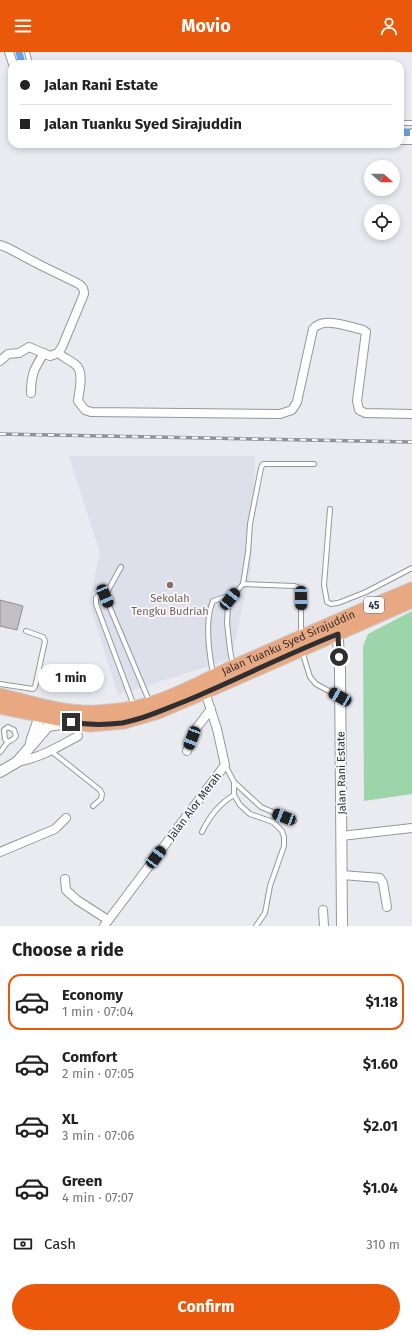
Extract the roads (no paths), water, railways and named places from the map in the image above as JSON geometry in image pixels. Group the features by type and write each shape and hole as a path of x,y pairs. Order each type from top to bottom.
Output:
{"highway":[{"name":"Jalan Tuanku Syed Sirajuddin","path":"0,695 71,722 90,725 124,722 158,712 205,692 412,589"},
{"name":"Jalan Tuanku Syed Sirajuddin","path":"337,627 381,616 412,601"},
{"name":"Jalan Tuanku Syed Sirajuddin","path":"0,707 42,711 98,712 150,704 234,667 301,643"}],"street":[{"path":"0,245 75,282 83,287 84,294 62,347 58,353 50,356 29,347 19,353 8,354 0,362"},
{"path":"58,353 71,361 79,370 80,381 78,401 80,406 91,412 280,414 292,410 297,402 314,329 319,324 332,322 366,332 357,401 359,410 365,413 412,414"},
{"path":"31,393 31,380 33,372 44,353"},
{"name":"Jalan Rani Estate","path":"337,627 340,697 342,926"},
{"name":"Jalan Alor Merah","path":"106,923 225,765 211,709 205,692"},
{"path":"187,751 195,730 211,709"},
{"path":"28,750 42,711"},
{"path":"0,772 17,762 48,726 71,722"},
{"path":"17,762 31,760 78,736"},
{"path":"0,852 55,829 66,818"},
{"path":"342,836 412,828"},
{"path":"342,875 380,878 383,883 386,907"},
{"path":"65,879 66,890 106,923"},
{"path":"323,910 324,926"}],"lane":[{"path":"412,132 412,140"},
{"path":"234,667 230,650 228,604 230,599 243,584 248,552 250,524 261,468 263,464 314,464"},
{"path":"330,510 324,585 327,602 331,604 338,603 366,592 412,568"},
{"path":"120,567 105,596 150,704"},
{"path":"243,584 295,586 301,590 301,643 310,677 316,684 340,697"},
{"path":"105,596 98,596 96,598 96,604 135,707"},
{"path":"214,677 210,656 209,610 214,600 225,597 230,599"},
{"path":"0,684 27,689 33,689 35,687 45,641 43,637 26,631"},
{"path":"0,752 4,749 8,742"},
{"path":"51,751 100,790 102,794 101,799 93,806"},
{"path":"225,765 234,782 261,807 294,821"},
{"path":"234,782 234,795 240,805 250,814 273,822 284,837 284,846 270,886 265,913 256,926"},
{"path":"202,832 217,808 225,800 234,795"}],"waterway":[{"path":"19,52 21,60"},
{"path":"404,132 412,132"}],"railway":[{"path":"0,434 412,442"}],"place":[{"name":"Sekolah Tengku Budriah","path":"170,585"}]}
